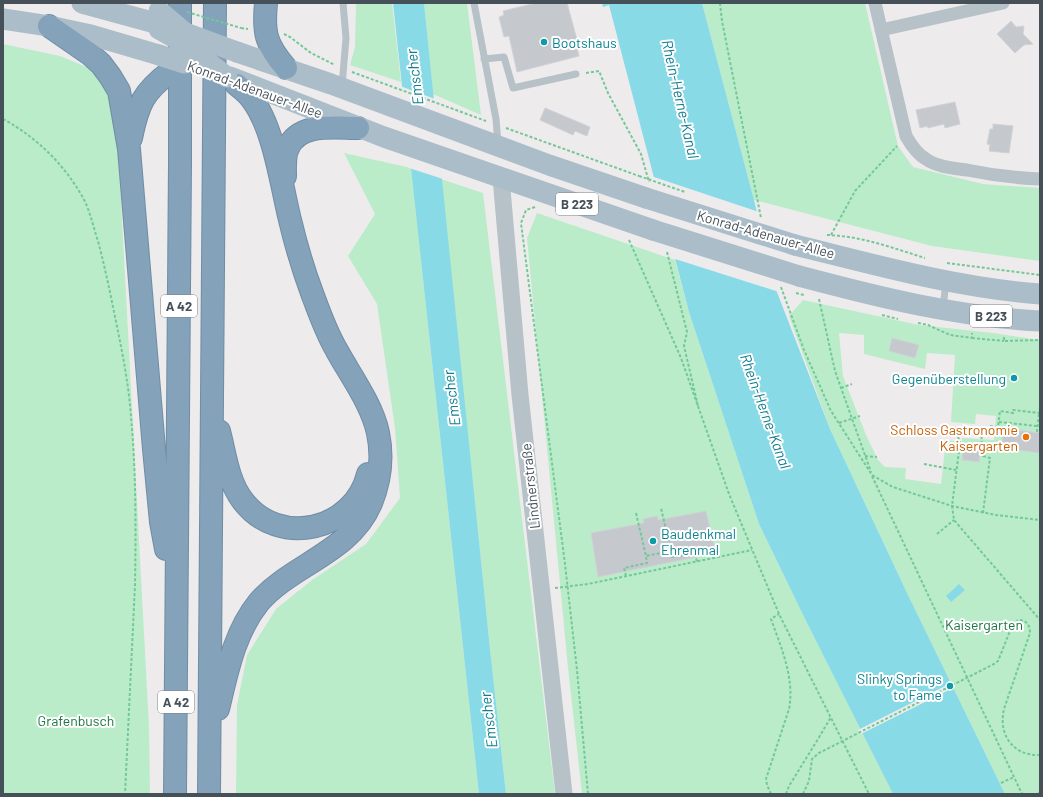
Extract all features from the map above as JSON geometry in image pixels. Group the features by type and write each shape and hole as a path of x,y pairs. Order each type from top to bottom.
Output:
{"highway":[{"name":"A 42","path":"209,794 215,3"},
{"path":"266,3 265,31 270,47 286,68"},
{"name":"A 42","path":"175,794 182,15"},
{"path":"50,26 101,64 110,76 118,91 129,149 155,456 162,522 176,610"},
{"path":"212,71 253,129 290,276 299,300 320,345 354,404 363,424 369,446 369,468 357,499 332,520 311,528 279,526 259,516 243,501 232,482 212,405"},
{"path":"129,149 135,118 139,107 150,90 212,71"},
{"path":"210,739 233,648 249,617 259,603 280,583 329,550 353,531 370,506 379,477 381,461 378,431 373,416 334,347 302,266 268,130 256,105 250,98 212,71"},
{"path":"286,201 285,157 287,149 297,135 305,131 324,128 358,128"}],"main road":[{"name":"Konrad-Adenauer-Allee","path":"82,3 155,18 182,15 212,71"},
{"path":"155,18 212,71"},
{"name":"Konrad-Adenauer-Allee","path":"3,19 50,26 91,35 212,71 358,128 480,171 653,230 799,276 856,291 943,309 1040,321"},
{"name":"Konrad-Adenauer-Allee","path":"212,71 258,60 286,68 342,78 380,103 646,198 795,245 885,268 945,272 982,288 1040,294"},
{"path":"489,143 501,178"}],"street":[{"path":"875,3 906,136 910,144 919,154 932,163 954,168 992,175 1040,179"},
{"path":"881,30 1003,3"},
{"name":"Lindnerstraße","path":"501,178 520,395 564,794"}],"lane":[{"path":"342,78 346,38 343,3"},
{"path":"474,3 496,125 489,143"},
{"path":"484,60 504,57 514,88 576,74"},
{"path":"943,309 945,272"}],"path":[{"path":"720,3 722,21 748,148 758,208"},
{"path":"748,3 768,3"},
{"path":"182,15 241,28 280,33 290,37 342,78 378,82 478,118"},
{"path":"3,119 19,128 49,152 72,181 91,215 107,277 128,384 131,417 136,552 125,794"},
{"path":"496,125 639,176"},
{"path":"906,136 855,191 831,235 872,241 931,260"},
{"path":"536,207 526,210 521,223 577,670 588,794"},
{"path":"629,240 681,358 729,494 779,614 869,794"},
{"path":"945,272 984,269 1040,274"},
{"path":"784,297 804,350 831,411 872,475 893,487 952,506 983,513 1040,520"},
{"path":"819,299 833,361 841,388 872,475 1022,794"},
{"path":"912,322 928,325 950,335 1004,341 1040,340"},
{"path":"972,333 972,338"},
{"path":"841,388 852,384"},
{"path":"1037,432 1040,408"},
{"path":"990,426 998,427 1000,411 1013,413 1013,410 1039,413"},
{"path":"839,423 860,416"},
{"path":"998,422 1037,426"},
{"path":"955,427 960,443 952,506 954,520 1040,620"},
{"path":"981,430 983,456 990,458 983,513"},
{"path":"865,456 877,457"},
{"path":"924,464 956,470"},
{"path":"661,508 672,557 695,553 697,562"},
{"path":"626,576 624,568 647,563 636,513"},
{"path":"937,534 954,520"},
{"path":"542,590 626,576 752,550"},
{"path":"646,556 671,551"},
{"path":"771,794 766,786 766,779 789,709 791,698 790,681 771,619 779,614"},
{"path":"803,794 809,781 812,759 819,753 994,664 998,661 1012,626 1018,620 1027,622 1030,627 1030,634 1004,709 1002,719 1003,728 1005,736 1010,743 1019,750 1031,755 1040,755"},
{"path":"786,794 788,786 831,717"},
{"path":"1001,783 1014,777"}],"green space":[{"path":"356,3 392,3 401,82 350,65 355,47"},
{"path":"424,3 467,3 481,115 433,94"},
{"path":"702,3 865,3 898,146 913,167 983,184 1040,188 1040,261 932,246 754,200"},
{"name":"Grafenbusch","path":"3,44 60,56 101,73 117,125 149,727 150,794 3,794"},
{"path":"344,153 411,168 479,794 236,794 237,705 247,655 276,609 312,580 366,544 400,498 395,428 377,304 348,256 375,214"},
{"path":"441,179 483,193 555,794 506,794"},
{"path":"537,213 675,260 689,312 759,524 893,794 582,794 568,668 527,238"},
{"name":"Kaisergarten","path":"803,300 919,325 1040,340 1040,794 1005,794 908,595 830,429 789,316","holes":["839,333 864,335 864,354 925,369 927,353 955,355 951,422 975,424 976,414 996,416 994,440 962,438 962,442 946,440 941,484 905,479 906,468 885,467 878,460 866,435 843,376"]}],"water":[{"name":"Emscher","path":"393,3 424,3 506,794 479,794"},
{"name":"Rhein-Herne-Kanal","path":"602,3 702,3 754,200 775,287 830,429 908,595 1005,794 893,794 759,524 689,312 609,5 603,7"},
{"path":"959,584 965,590 951,602 946,596"}],"pier":[{"path":"400,86 435,99 443,179 409,168"},
{"path":"651,176 759,212 779,292 672,258"},
{"path":"953,682 955,687 861,734 858,730"}],"building":[{"name":"Bootshaus","path":"536,3 567,3 579,47 577,48 579,56 517,72 509,36 504,37 499,17 504,15 503,11"},
{"path":"1011,21 1016,27 1024,26 1023,34 1033,44 1024,45 1015,53 997,34"},
{"path":"955,102 960,124 945,128 944,124 928,128 927,126 920,128 916,110"},
{"path":"545,108 590,127 587,136 575,131 573,135 540,120"},
{"path":"993,124 1013,126 1009,153 989,151 990,145 987,144 990,129 993,129"},
{"path":"892,338 919,345 915,358 889,351"},
{"path":"1004,428 1040,433 1040,453 1001,448"},
{"path":"964,444 980,446 979,462 962,460"},
{"name":"Baudenkmal Ehrenmal","path":"706,511 716,553 598,577 591,533 644,523 643,519 657,516 658,520"}],"place":[{"name":"Bootshaus","path":"544,42"},
{"name":"Gegenüberstellung","path":"1014,378"},
{"name":"Schloss Gastronomie Kaisergarten","path":"1026,437"},
{"name":"Baudenkmal Ehrenmal","path":"653,541"},
{"name":"Slinky Springs to Fame","path":"950,686"}]}
